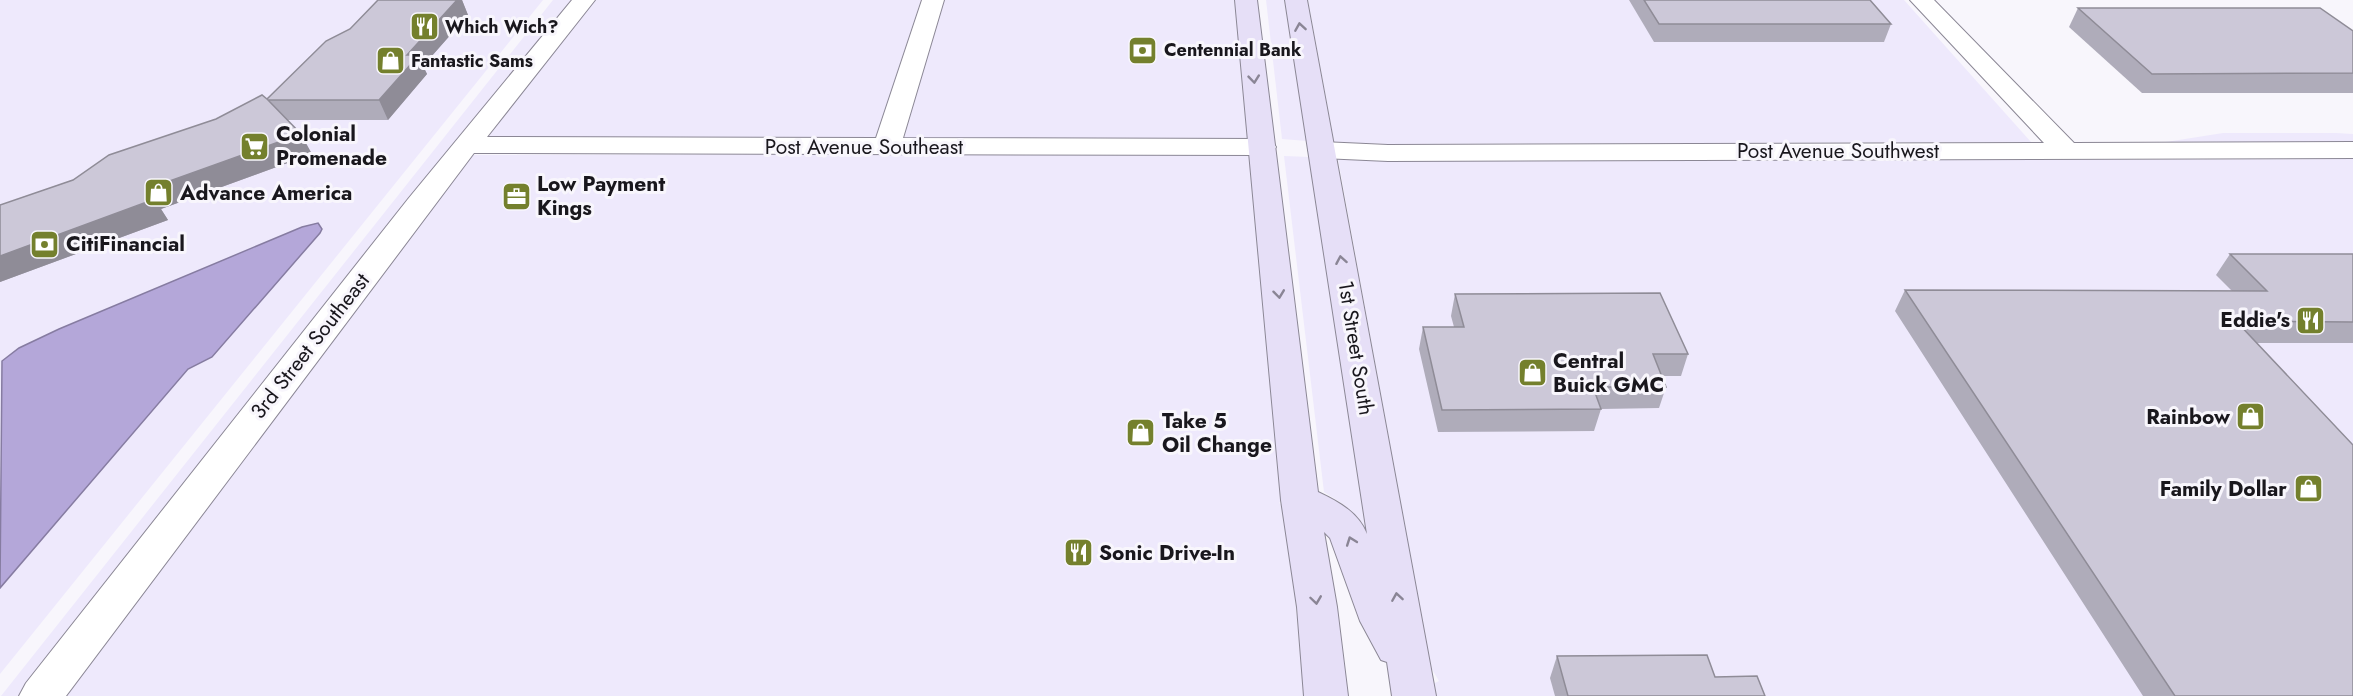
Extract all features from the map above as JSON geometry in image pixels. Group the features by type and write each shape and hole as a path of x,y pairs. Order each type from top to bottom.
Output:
{"main road":[{"path":"1246,0 1300,500 1317,607 1326,696"},
{"name":"1st Street South","path":"1296,0 1411,683"},
{"path":"1300,500 1329,514 1347,531 1380,621 1411,683"}],"street":[{"name":"3rd Street Southeast","path":"41,696 418,204 584,0"},
{"path":"887,146 933,0"},
{"path":"1921,0 2066,150"},
{"name":"Post Avenue Southeast","path":"467,145 1262,147"},
{"name":"Post Avenue Southwest","path":"1322,150 1388,153 2353,150"}],"shaded area":[{"path":"0,0 543,0 0,674"},
{"path":"553,0 571,0 404,205 19,696 1,696"},
{"path":"595,0 921,0 876,138 487,138"},
{"path":"944,0 1243,0 1254,138 903,138"},
{"path":"1266,0 1284,0 1307,141 1282,139"},
{"path":"1308,0 1904,0 2031,142 1387,144 1334,142"},
{"path":"2223,133 2353,134 2353,142 2166,142"},
{"path":"473,155 1256,155 1286,495 1279,503 1287,508 1304,696 63,696"},
{"path":"1284,156 1310,157 1367,531 1360,520 1343,504 1324,492"},
{"path":"1338,159 1390,161 2353,159 2353,696 1436,696 1433,684 1439,681 1430,666"},
{"path":"318,223 322,229 320,233 212,357 188,369 0,588 2,361 19,348 59,329 302,227"}],"building":[{"path":"378,0 457,0 407,55 419,55 379,100 268,100 301,134 147,189 155,199 0,256 0,205 73,180 109,155 216,119 262,95 267,99 326,41 350,29"},
{"path":"1644,0 1870,0 1891,24 1659,24"},
{"path":"2078,8 2320,8 2353,31 2353,73 2152,74"},
{"path":"2230,254 2353,254 2353,322 2236,321 2353,445 2353,696 2175,696 1905,290 2267,291"},
{"path":"1660,293 1688,354 1653,354 1666,387 1593,387 1601,409 1442,410 1423,327 1464,327 1455,294"},
{"path":"1707,655 1715,677 1757,676 1765,696 1568,696 1557,656"}],"place":[{"name":"Which Wich?","path":"424,27"},
{"name":"Centennial Bank","path":"1143,50"},
{"name":"Fantastic Sams","path":"390,61"},
{"name":"Colonial Promenade","path":"255,146"},
{"name":"Advance America","path":"159,193"},
{"name":"Low Payment Kings","path":"516,196"},
{"name":"CitiFinancial","path":"45,244"},
{"name":"Eddie's","path":"2311,320"},
{"name":"Central Buick GMC","path":"1532,373"},
{"name":"Rainbow","path":"2251,417"},
{"name":"Take 5 Oil Change","path":"1141,433"},
{"name":"Family Dollar","path":"2308,489"},
{"name":"Sonic Drive-In","path":"1078,553"}]}
